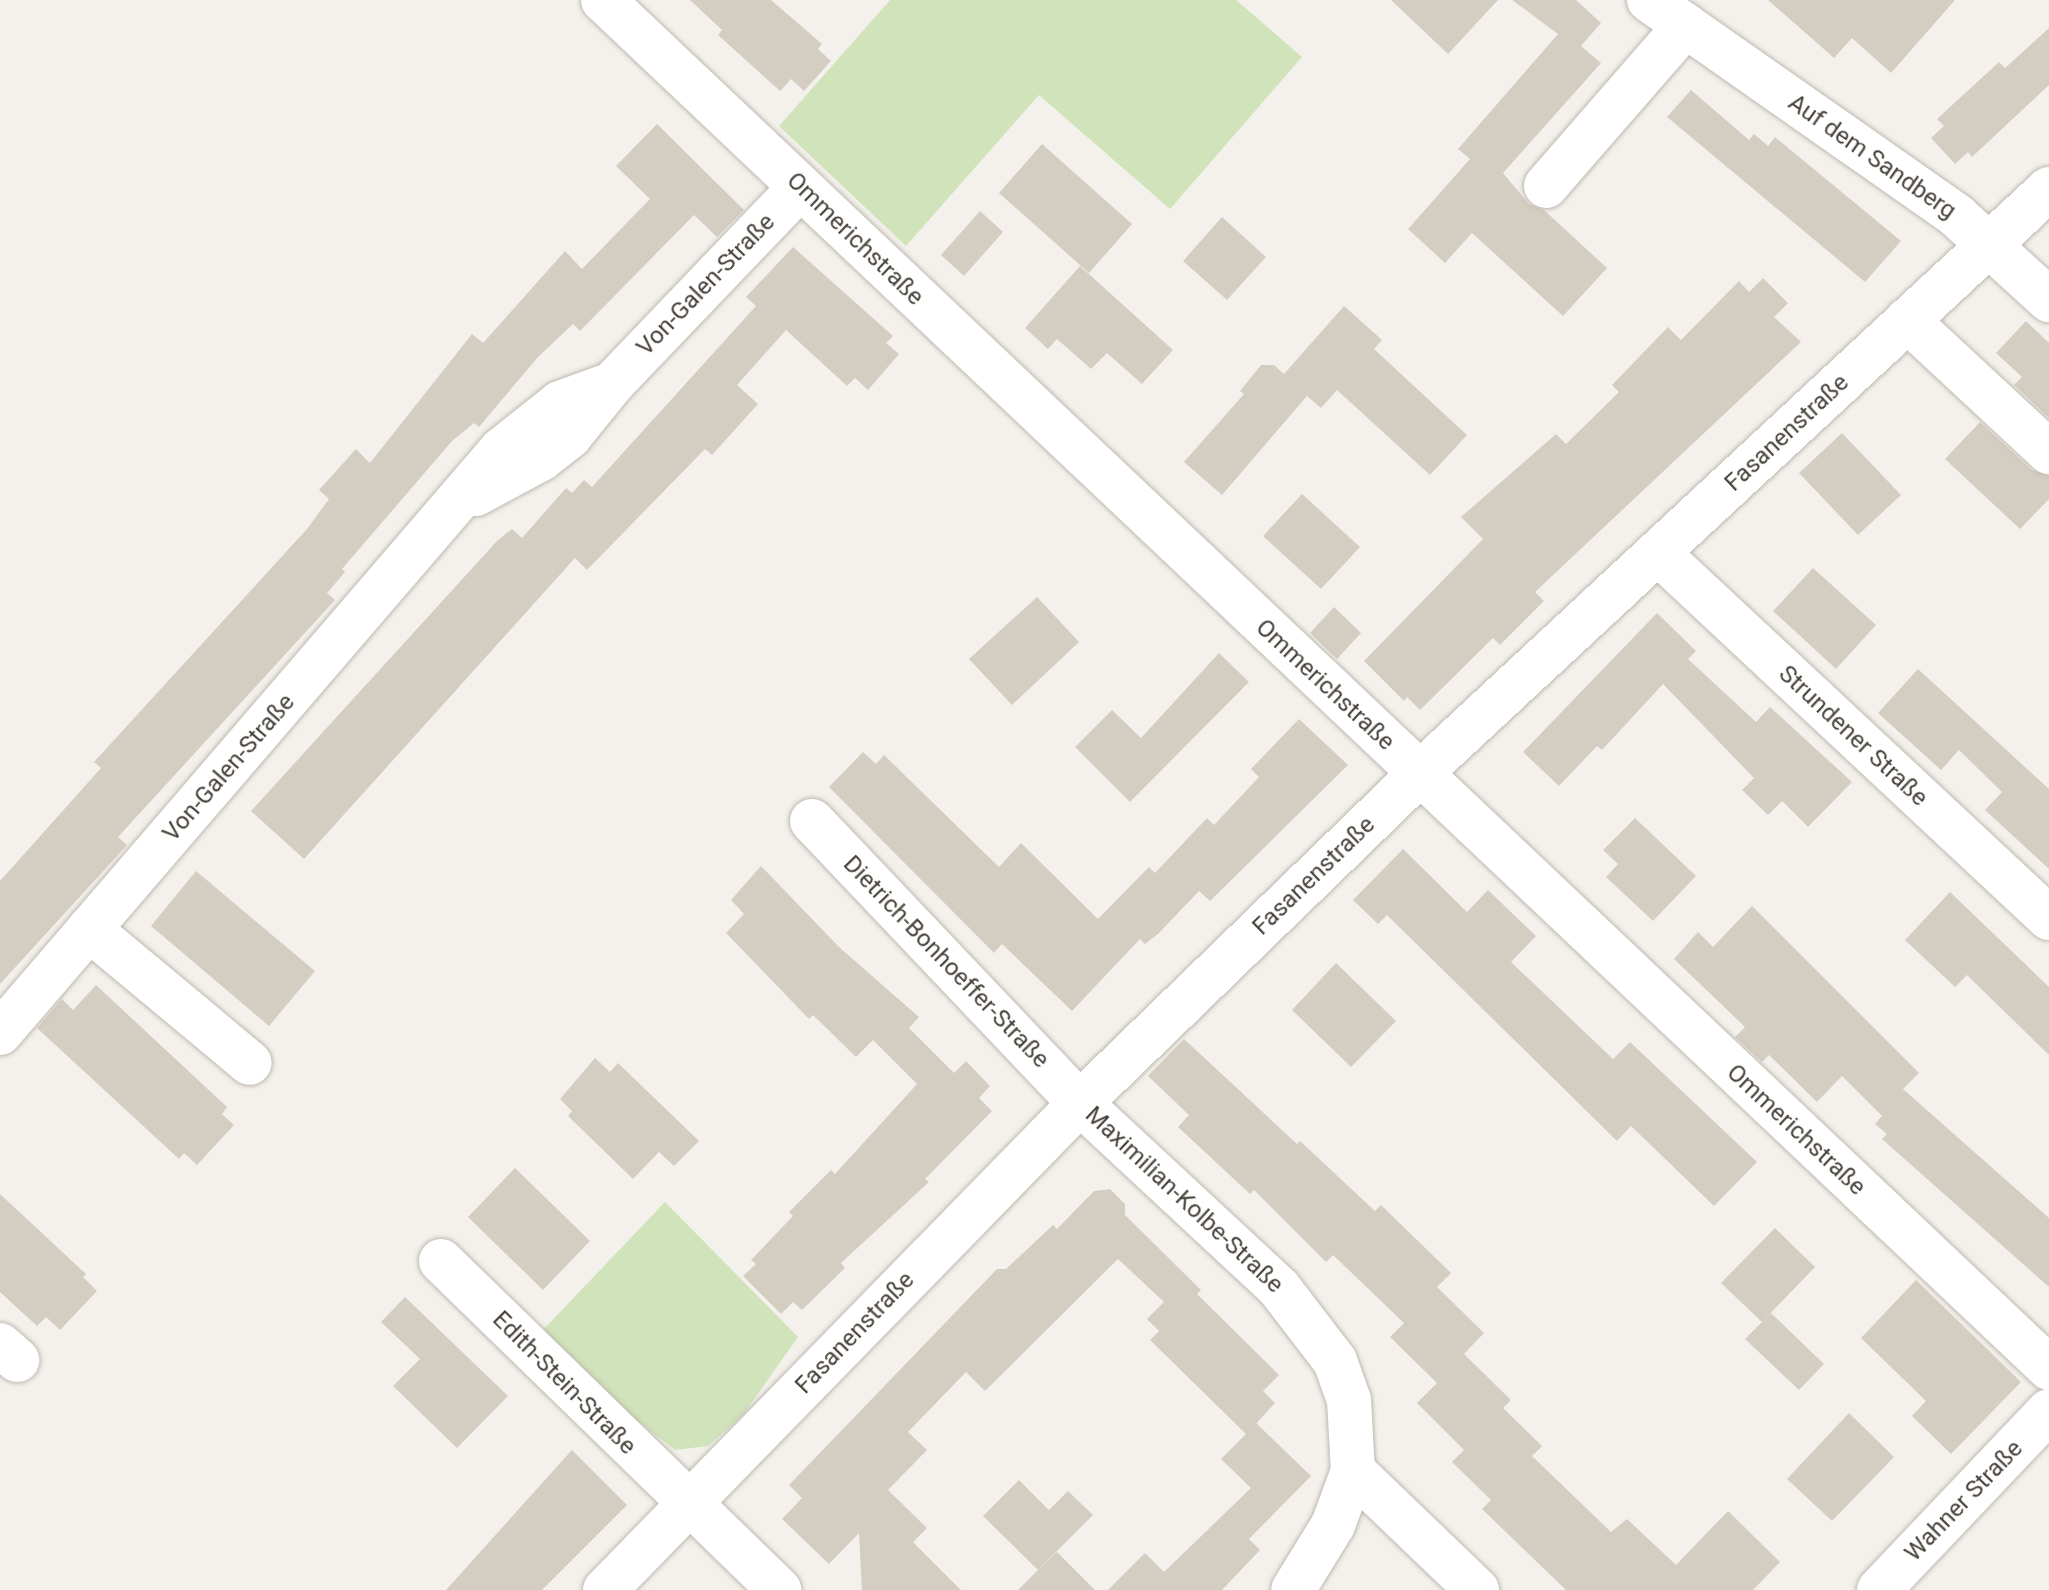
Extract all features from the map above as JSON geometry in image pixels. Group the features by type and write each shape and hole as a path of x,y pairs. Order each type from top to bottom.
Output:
{"street":[{"name":"Ommerichstraße","path":"603,0 2049,1368"},
{"name":"Auf dem Sandberg","path":"1649,0 1957,216 2049,300"},
{"path":"1546,186 1686,25"},
{"name":"Von-Galen-Straße","path":"0,1033 458,504 501,450 528,425 560,403 612,384 800,187"},
{"name":"Fasanenstraße","path":"605,1590 1080,1103 1419,774 2049,189"},
{"path":"1907,320 2049,452"},
{"name":"Strundener Straße","path":"1658,553 2049,918"},
{"name":"Dietrich-Bonhoeffer-Straße","path":"812,821 1080,1103"},
{"path":"89,929 250,1063"},
{"name":"Maximilian-Kolbe-Straße","path":"1080,1103 1279,1288 1335,1361 1349,1400 1353,1471 1333,1525 1293,1590"},
{"name":"Edith-Stein-Straße","path":"441,1261 688,1505"},
{"name":"Wahner Straße","path":"1879,1590 2049,1411"},
{"path":"1353,1471 1477,1590"},
{"path":"688,1505 779,1590"}],"green space":[{"path":"890,0 1236,0 1302,57 1170,209 1039,95 906,246 779,126"},
{"path":"665,1202 798,1337 743,1415 708,1446 675,1450 620,1408 541,1332"}],"building":[{"path":"690,0 771,0 822,44 818,49 831,61 804,91 791,79 780,91 718,35 722,30"},
{"path":"1391,0 1498,0 1448,54"},
{"path":"1512,0 1576,0 1601,23 1581,46 1601,63 1503,173 1529,204 1544,210 1607,268 1563,316 1472,233 1445,263 1408,229 1470,159 1458,149 1558,34"},
{"path":"1768,0 1955,0 1891,73 1852,38 1834,58"},
{"path":"2049,28 2049,85 1972,157 1968,152 1955,164 1931,138 1944,126 1937,119 1999,62 2005,68"},
{"path":"1691,90 1749,140 1754,134 1768,146 1775,137 1901,241 1865,282 1667,117"},
{"path":"657,124 744,210 717,237 694,215 580,331 573,324 538,357 479,427 474,423 452,441 342,569 345,572 327,593 335,600 118,837 127,845 0,984 0,881 101,768 94,762 307,529 329,499 319,490 356,449 370,463 472,334 483,343 565,251 582,269 650,199 616,166"},
{"path":"1042,144 1132,224 1089,273 999,193"},
{"path":"980,211 1003,232 964,276 941,255"},
{"path":"1222,217 1266,257 1227,300 1183,261"},
{"path":"793,247 893,336 886,343 899,354 868,390 855,378 847,386 786,330 737,385 758,404 712,455 705,449 587,570 575,558 304,859 251,811 497,541 512,529 522,538 566,488 572,493 584,480 592,487 756,306 746,297"},
{"path":"1080,266 1173,350 1142,384 1107,353 1091,369 1057,339 1048,349 1025,328"},
{"path":"1763,278 1788,303 1774,317 1801,342 1535,592 1544,601 1500,645 1493,638 1420,710 1407,697 1404,701 1364,661 1483,539 1461,517 1556,434 1566,444 1619,392 1612,385 1668,327 1681,340 1739,281 1749,292"},
{"path":"1344,306 1382,340 1374,349 1467,435 1430,475 1337,390 1321,408 1307,396 1222,495 1184,462 1244,394 1240,391 1261,365 1274,365 1284,374"},
{"path":"2026,321 2049,343 2049,418 2014,385 2022,377 1996,353"},
{"path":"1980,422 2032,470 2049,476 2049,499 2020,529 1945,459"},
{"path":"1842,433 1901,495 1858,535 1799,473"},
{"path":"1302,494 1360,547 1321,589 1263,536"},
{"path":"1813,568 1876,625 1836,669 1773,611"},
{"path":"1037,597 1079,642 1012,705 969,659"},
{"path":"1334,607 1361,633 1337,659 1310,633"},
{"path":"1657,613 1696,651 1688,659 1756,722 1770,707 1852,782 1808,827 1782,801 1768,815 1742,790 1754,778 1663,684 1602,750 1597,746 1559,786 1523,752"},
{"path":"1219,653 1249,682 1130,802 1075,747 1112,710 1141,738"},
{"path":"1918,669 2049,789 2049,869 1985,810 2002,792 1959,750 1941,770 1878,713"},
{"path":"1299,719 1348,765 1210,901 1199,891 1159,933 1145,944 1140,939 1072,1011 1002,944 994,953 829,787 863,752 876,764 884,755 999,867 1021,843 1098,919 1149,867 1155,873 1207,818 1214,825 1259,777 1251,769"},
{"path":"1635,818 1696,876 1653,921 1606,877 1618,864 1603,850"},
{"path":"1403,849 1467,912 1488,890 1536,936 1511,962 1613,1059 1630,1042 1757,1162 1714,1206 1631,1126 1617,1141 1387,915 1378,924 1353,900"},
{"path":"761,866 839,947 919,1017 909,1028 954,1073 966,1061 990,1086 979,1098 992,1111 925,1179 929,1182 841,1263 845,1268 802,1310 793,1302 781,1314 743,1276 756,1264 751,1260 793,1216 789,1212 831,1170 835,1174 917,1084 873,1040 856,1057 813,1015 809,1019 726,933 744,914 731,900"},
{"path":"196,871 315,971 269,1026 151,926"},
{"path":"1950,892 2049,987 2049,1055 1967,975 1955,987 1905,940"},
{"path":"1752,906 1919,1073 1903,1089 2049,1218 2049,1287 1882,1139 1887,1134 1875,1124 1882,1116 1842,1076 1817,1102 1769,1055 1762,1062 1735,1037 1745,1027 1674,959 1698,932 1713,947"},
{"path":"1336,963 1396,1021 1351,1067 1292,1010"},
{"path":"96,985 227,1107 222,1114 234,1125 197,1165 184,1153 179,1159 37,1028 62,999 73,1010"},
{"path":"1184,1039 1297,1144 1300,1141 1375,1211 1381,1205 1451,1273 1437,1287 1484,1333 1464,1354 1511,1400 1503,1408 1542,1446 1532,1456 1611,1532 1627,1519 1676,1565 1728,1511 1780,1562 1753,1590 1566,1590 1482,1509 1491,1500 1452,1462 1464,1450 1417,1403 1437,1383 1390,1337 1404,1323 1333,1255 1326,1262 1254,1190 1250,1194 1178,1127 1189,1115 1148,1076"},
{"path":"595,1058 610,1072 618,1063 699,1141 674,1166 659,1152 633,1179 568,1116 572,1111 560,1099"},
{"path":"515,1168 590,1241 543,1290 468,1217"},
{"path":"1110,1189 1125,1204 1125,1215 1201,1290 1197,1294 1279,1375 1263,1391 1275,1403 1256,1423 1311,1476 1249,1539 1260,1550 1222,1590 1108,1590 1145,1553 1164,1572 1251,1488 1221,1459 1246,1434 1150,1340 1159,1331 1147,1319 1164,1302 1118,1259 985,1391 966,1372 908,1432 927,1450 888,1490 927,1528 913,1542 961,1590 862,1590 859,1533 829,1564 782,1519 802,1498 789,1485 997,1269 1006,1269 1053,1225 1057,1229 1094,1191"},
{"path":"0,1194 86,1274 83,1277 97,1291 60,1330 46,1317 37,1326 0,1292"},
{"path":"1775,1228 1815,1267 1762,1322 1721,1283"},
{"path":"1916,1280 2021,1382 1951,1454 1912,1416 1926,1401 1861,1338"},
{"path":"405,1297 508,1396 457,1448 393,1386 420,1359 381,1322"},
{"path":"1771,1313 1824,1364 1799,1390 1745,1339"},
{"path":"1849,1413 1894,1457 1832,1521 1787,1479"},
{"path":"572,1450 627,1505 542,1590 446,1590"},
{"path":"1019,1480 1049,1510 1068,1491 1093,1515 1038,1570 983,1516"},
{"path":"1057,1552 1095,1590 1018,1590 1038,1570"}]}
